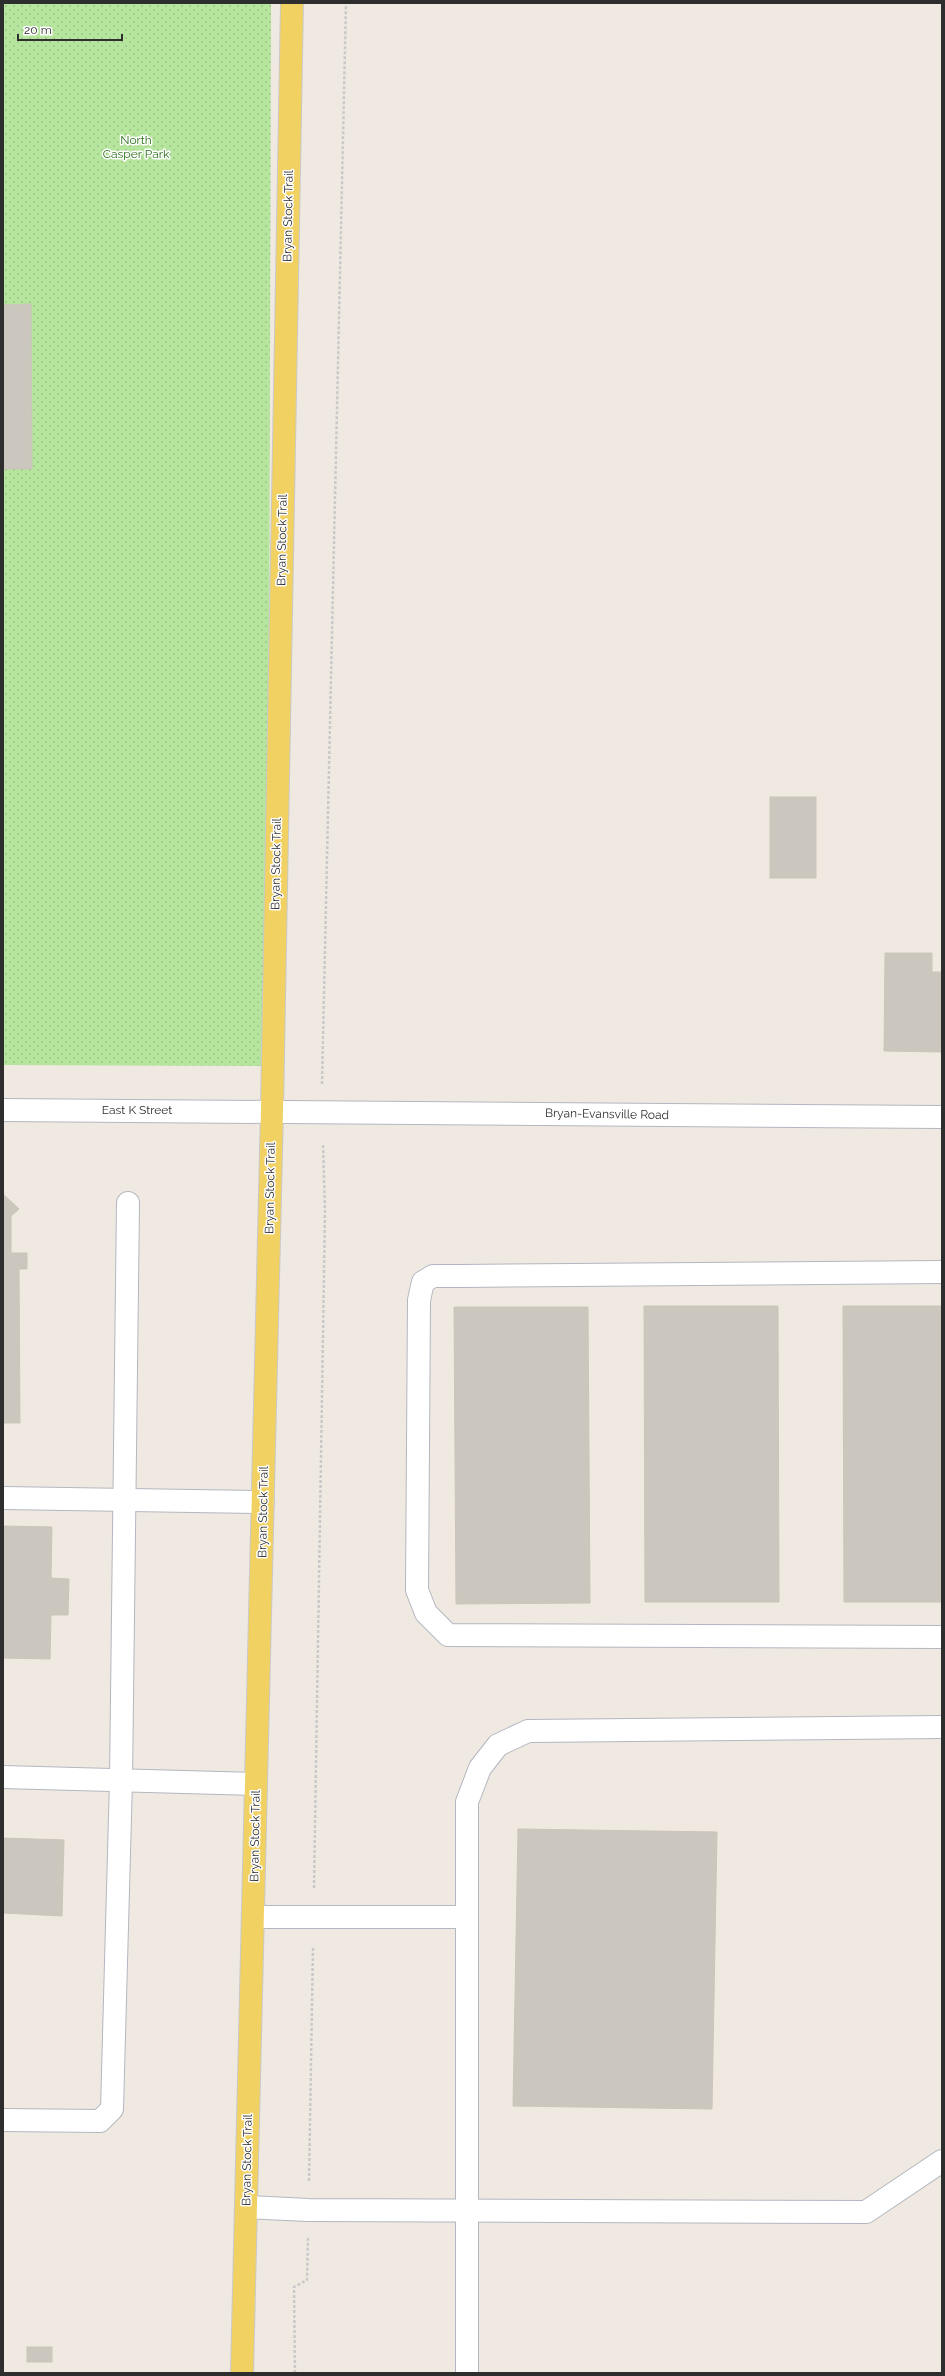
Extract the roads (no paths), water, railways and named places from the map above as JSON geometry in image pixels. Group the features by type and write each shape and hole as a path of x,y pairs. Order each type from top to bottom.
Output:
{"main road":[{"name":"Bryan Stock Trail","path":"242,2373 272,1110 292,3"}],"street":[{"name":"East K Street","path":"3,1110 272,1110"},
{"name":"Bryan-Evansville Road","path":"272,1110 942,1117"},
{"path":"3,2120 100,2121 112,2109 121,1780 128,1203"},
{"path":"942,1272 434,1276 423,1282 419,1300 417,1590 426,1613 448,1635 942,1637"},
{"path":"3,1498 263,1502"},
{"path":"467,2373 467,1802 480,1768 498,1745 528,1731 942,1727"},
{"path":"3,1777 256,1784"},
{"path":"253,1917 467,1917"},
{"path":"246,2207 308,2210 866,2212 942,2162"}],"park label":[{"name":"North Casper Park","path":"136,147"}]}
